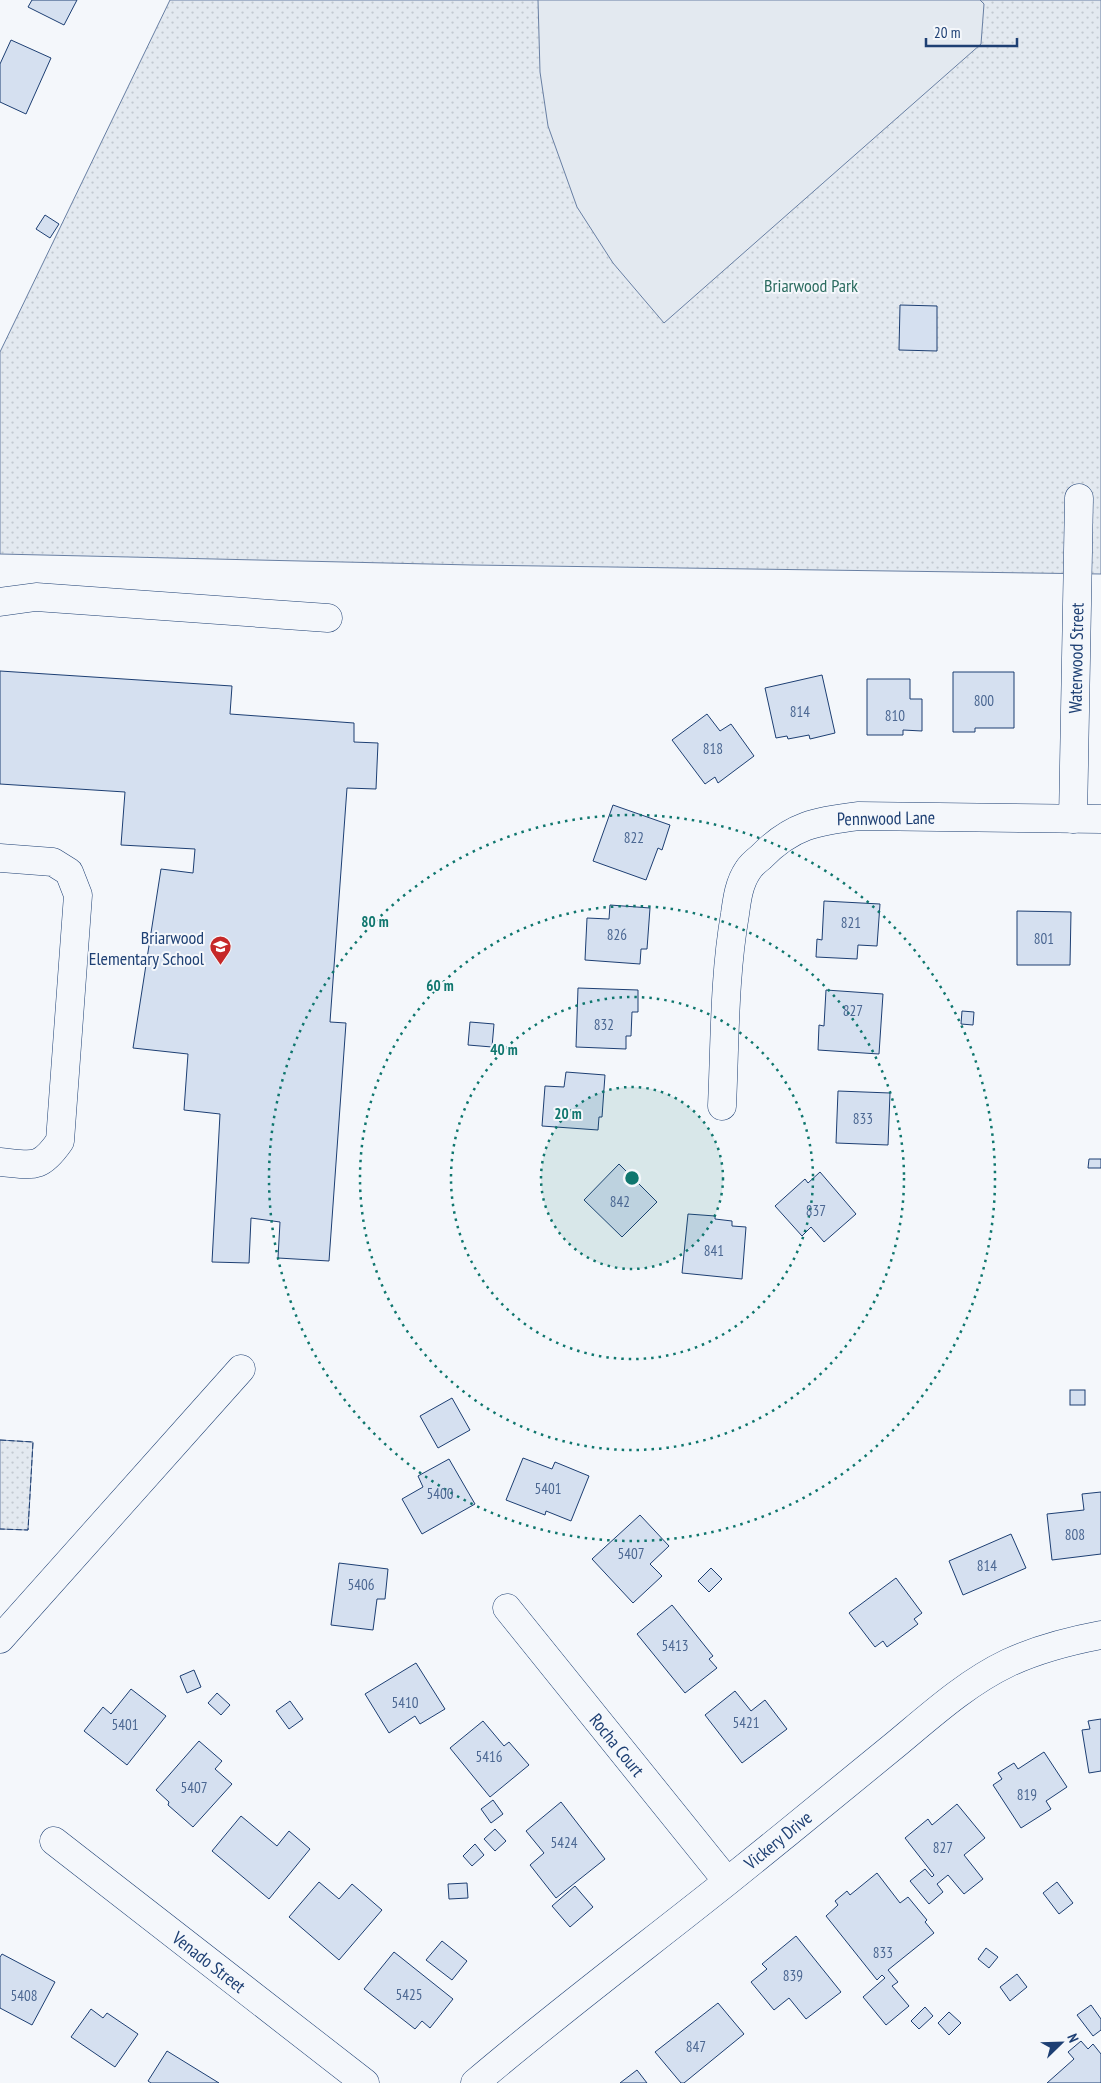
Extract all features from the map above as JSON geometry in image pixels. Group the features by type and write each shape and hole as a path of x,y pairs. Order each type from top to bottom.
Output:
{"street":[{"name":"Waterwood Street","path":"1073,819 1079,498"},
{"path":"0,602 36,597 328,618"},
{"name":"Pennwood Lane","path":"722,1106 730,943 740,885 748,870 773,844 789,832 807,825 831,819 859,816 1101,819"},
{"path":"0,858 53,862 69,872 78,895 60,1141 49,1157 34,1165 0,1162"},
{"path":"0,1639 241,1369"},
{"name":"Rocha Court","path":"507,1608 727,1882"},
{"name":"Vickery Drive","path":"475,2083 510,2052 727,1882 978,1680 1006,1664 1030,1654 1063,1643 1101,1635"},
{"name":"Venado Street","path":"54,1841 365,2083"}],"green space":[{"name":"Briarwood Park","path":"170,0 1101,0 1101,574 472,565 0,554 0,352"},
{"path":"538,0 980,0 984,4 981,44 664,323 613,263 577,207 548,126 540,72"},
{"path":"0,1440 33,1442 28,1530 0,1529"}],"building":[{"path":"32,0 77,0 64,25 28,7"},
{"path":"11,40 51,58 26,114 0,102 0,64"},
{"path":"45,215 59,224 50,238 36,229"},
{"path":"900,305 937,306 937,351 899,350"},
{"path":"0,671 232,686 230,714 354,723 354,742 378,743 376,789 347,788 330,1022 346,1023 329,1261 278,1258 280,1222 251,1218 249,1263 212,1262 220,1114 184,1110 188,1054 133,1048 161,869 193,873 195,849 121,845 125,792 0,784"},
{"path":"953,672 1014,672 1014,728 975,728 975,732 953,732"},
{"path":"822,675 835,733 810,739 809,735 788,739 787,736 776,738 765,688"},
{"path":"867,679 910,679 910,699 922,699 922,731 903,730 903,735 867,735"},
{"path":"707,714 720,731 731,724 754,756 718,783 715,777 705,784 672,740"},
{"path":"613,805 670,825 662,850 658,848 646,880 593,861"},
{"path":"824,901 880,904 877,946 858,945 857,959 816,957 817,939 822,940"},
{"path":"610,905 650,908 647,949 641,949 640,964 585,960 587,918 609,919"},
{"path":"1017,911 1071,912 1070,965 1017,965"},
{"path":"578,988 638,990 638,1012 632,1012 631,1036 626,1036 626,1049 576,1047"},
{"path":"826,990 883,994 879,1054 818,1050 819,1025 824,1026"},
{"path":"962,1011 974,1012 973,1025 961,1024"},
{"path":"470,1022 494,1024 492,1047 468,1045"},
{"path":"566,1072 605,1075 602,1117 599,1117 598,1130 542,1126 545,1086 564,1087"},
{"path":"838,1091 890,1093 888,1145 836,1143"},
{"path":"1089,1159 1101,1159 1101,1168 1088,1168"},
{"path":"619,1164 657,1202 622,1237 584,1200"},
{"path":"820,1172 856,1214 824,1242 811,1227 802,1236 775,1206 805,1179 808,1183"},
{"path":"688,1214 715,1216 715,1219 732,1221 732,1226 746,1227 742,1279 682,1273"},
{"path":"1070,1390 1085,1390 1085,1405 1070,1405"},
{"path":"452,1398 470,1430 438,1448 420,1416"},
{"path":"523,1458 552,1469 555,1462 589,1476 571,1521 546,1511 545,1515 506,1500"},
{"path":"449,1459 475,1504 422,1534 402,1499 423,1487 418,1476"},
{"path":"1101,1492 1101,1554 1052,1560 1047,1514 1084,1510 1082,1494"},
{"path":"640,1515 669,1546 650,1564 662,1576 633,1603 592,1559"},
{"path":"1011,1534 1026,1568 963,1595 949,1561"},
{"path":"339,1563 388,1569 385,1599 377,1599 373,1630 331,1625"},
{"path":"711,1568 722,1579 709,1592 698,1581"},
{"path":"896,1578 922,1613 914,1619 918,1624 887,1647 883,1641 875,1647 849,1613"},
{"path":"672,1605 713,1656 709,1659 717,1668 685,1693 637,1634"},
{"path":"416,1663 445,1709 420,1724 415,1716 389,1733 365,1694"},
{"path":"194,1670 201,1687 187,1693 180,1676"},
{"path":"131,1689 166,1716 127,1765 84,1731 103,1707 111,1714"},
{"path":"735,1691 751,1711 765,1700 787,1729 742,1763 705,1715"},
{"path":"217,1693 230,1705 221,1715 208,1703"},
{"path":"290,1701 303,1719 289,1729 276,1711"},
{"path":"1101,1719 1101,1771 1089,1773 1082,1730 1090,1729 1088,1721"},
{"path":"483,1721 504,1746 509,1742 529,1765 490,1797 450,1748"},
{"path":"199,1741 222,1761 215,1769 232,1784 193,1827 168,1805 169,1802 156,1790"},
{"path":"1044,1752 1067,1787 1046,1801 1051,1809 1021,1828 993,1785 1002,1779 998,1773 1014,1763 1018,1769"},
{"path":"493,1800 503,1814 491,1823 481,1809"},
{"path":"561,1802 605,1859 556,1898 530,1865 544,1853 526,1831"},
{"path":"957,1804 985,1838 964,1855 983,1879 964,1894 948,1875 937,1884 943,1892 929,1904 910,1881 925,1869 932,1877 934,1875 905,1838 928,1819 932,1825"},
{"path":"241,1816 277,1846 289,1831 310,1849 269,1899 212,1851"},
{"path":"495,1829 506,1841 495,1851 484,1839"},
{"path":"475,1844 484,1855 472,1866 463,1856"},
{"path":"877,1873 900,1903 908,1897 927,1920 925,1922 934,1933 888,1970 898,1982 892,1986 909,2006 886,2025 863,1997 885,1978 882,1975 877,1980 826,1916 838,1905 835,1901 847,1891 850,1895"},
{"path":"319,1882 339,1899 352,1884 382,1910 339,1960 289,1917"},
{"path":"1057,1882 1073,1903 1059,1914 1043,1893"},
{"path":"467,1883 468,1898 449,1899 448,1884"},
{"path":"575,1886 593,1907 570,1927 552,1906"},
{"path":"796,1936 841,1992 806,2019 789,1998 774,2010 751,1982 767,1969 762,1964"},
{"path":"442,1941 467,1961 452,1980 426,1960"},
{"path":"986,1948 998,1957 989,1968 978,1959"},
{"path":"394,1952 453,1999 430,2028 422,2021 415,2029 364,1989"},
{"path":"2,1954 55,1982 32,2025 0,2008 0,1957"},
{"path":"1017,1974 1027,1987 1010,2001 1000,1987"},
{"path":"718,2003 744,2034 684,2083 681,2083 655,2052"},
{"path":"1091,2005 1101,2019 1101,2030 1093,2036 1077,2015"},
{"path":"925,2007 933,2016 919,2029 911,2021"},
{"path":"91,2009 103,2018 107,2013 138,2034 115,2067 71,2037"},
{"path":"949,2012 961,2023 949,2035 938,2023"},
{"path":"1081,2041 1088,2049 1093,2044 1101,2054 1101,2083 1047,2083 1074,2059 1068,2052"},
{"path":"167,2051 219,2083 151,2083 148,2081"},
{"path":"637,2070 647,2083 620,2083"}],"fence":[{"path":"0,1440 33,1442 28,1530 0,1529"}],"place":[{"name":"Briarwood Elementary School","path":"220,966"}]}
